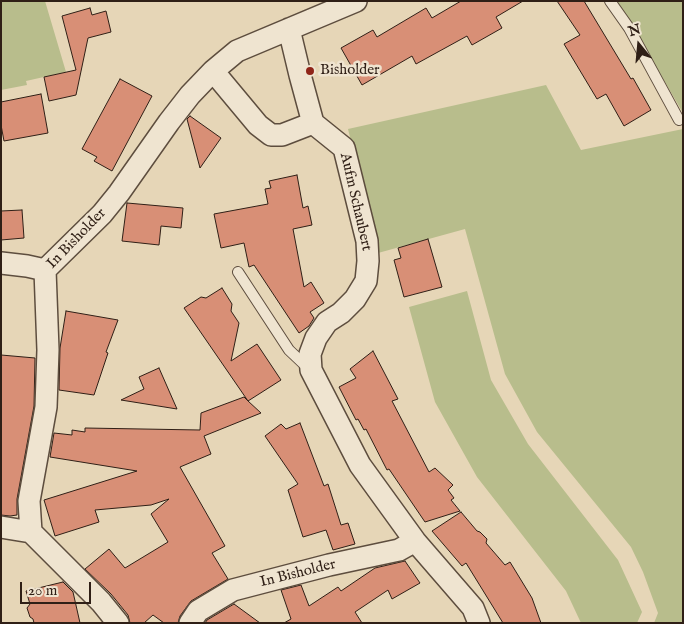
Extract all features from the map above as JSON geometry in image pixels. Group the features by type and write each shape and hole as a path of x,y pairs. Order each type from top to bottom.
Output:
{"street":[{"name":"In Bisholder","path":"31,532 29,501 46,407 48,350 45,270 102,214 169,122 190,95 213,71 237,51 356,1"},
{"path":"213,71 258,125 271,135 282,135 313,123 289,29"},
{"name":"Aufm Schaubert","path":"311,370 310,354 316,338 327,322 356,300 366,281 368,261 367,241 344,148 313,123"},
{"path":"1,263 45,270"},
{"path":"311,370 360,465 416,541 473,608 479,623"},
{"path":"1,527 31,532 101,602 118,623"},
{"name":"In Bisholder","path":"190,623 198,611 233,590 399,550 416,541"}],"lane":[{"path":"610,1 629,28 679,120"},
{"path":"238,272 289,350 311,370"}],"green space":[{"path":"1,1 45,1 66,72 26,81 27,85 1,90"},
{"path":"615,1 683,1 683,113 631,24"},
{"path":"546,85 581,150 683,129 683,623 654,623 658,613 643,572 631,547 537,432 505,374 465,229 378,253 348,129"},
{"path":"467,291 491,380 528,444 618,560 642,612 637,623 581,623 566,591 477,477 435,402 409,307"}],"building":[{"path":"461,1 523,1 496,17 502,28 472,45 467,36 416,64 412,56 362,85 341,48 373,30 377,37 426,8 432,18"},
{"path":"557,1 584,1 651,110 624,126 606,94 597,99 564,44 580,35"},
{"path":"90,8 92,15 106,11 111,32 88,38 76,95 49,101 44,77 76,70 62,16"},
{"path":"120,79 152,96 112,171 94,161 97,157 82,149"},
{"path":"41,94 48,133 4,141 1,125 1,102"},
{"path":"190,116 221,138 200,168 187,119"},
{"path":"297,175 303,208 308,206 312,225 293,229 304,287 311,282 324,303 310,312 314,318 309,326 299,333 254,265 249,267 244,243 221,248 214,214 268,204 265,189 271,188 269,181"},
{"path":"127,203 183,208 181,228 161,226 159,245 122,241"},
{"path":"22,210 24,238 1,240 1,211"},
{"path":"428,239 442,287 404,297 394,260 401,258 398,248"},
{"path":"222,288 232,304 231,311 239,323 231,361 257,344 281,380 248,401 184,308 201,297 206,298"},
{"path":"66,311 118,320 106,352 108,353 94,395 59,390 60,348"},
{"path":"373,351 398,399 392,401 429,472 435,468 453,485 448,490 454,498 451,500 460,511 425,522 389,469 387,470 366,429 364,430 358,419 356,420 339,387 356,378 350,369"},
{"path":"1,355 35,358 34,406 17,499 17,515 10,516 1,515"},
{"path":"159,368 177,409 121,400 144,389 139,377"},
{"path":"244,397 261,413 204,436 211,454 180,467 225,546 212,553 228,579 191,601 180,616 178,623 164,623 153,615 144,623 130,623 128,615 111,594 85,569 109,549 125,568 168,542 151,514 169,499 151,505 95,510 99,522 55,536 44,500 137,471 50,457 54,433 72,435 72,430 85,432 85,428 200,430 201,413"},
{"path":"300,423 324,486 328,484 341,525 348,523 355,544 333,550 326,530 303,537 288,490 298,484 265,436 281,424 286,429"},
{"path":"461,512 477,531 487,539 486,543 505,565 510,562 532,598 541,623 503,623 466,563 462,566 432,531"},
{"path":"405,561 420,583 392,599 388,590 355,612 362,623 284,623 291,619 281,590 301,585 309,606 338,587 341,591 375,568"},
{"path":"63,582 73,592 80,623 34,623 27,608 30,604 26,591"},
{"path":"234,604 260,623 205,623 207,620"}],"place":[{"name":"Bisholder","path":"310,71"}]}
